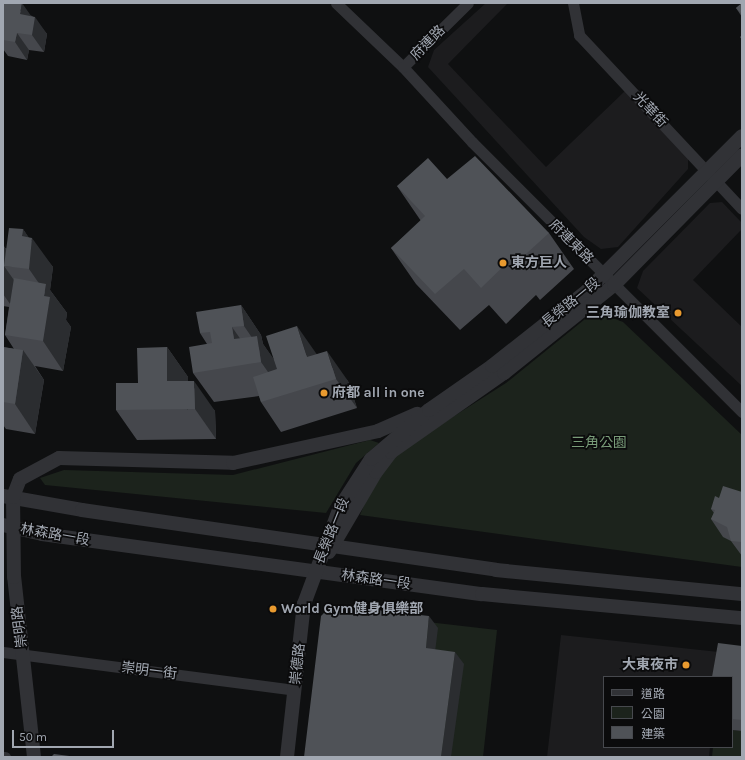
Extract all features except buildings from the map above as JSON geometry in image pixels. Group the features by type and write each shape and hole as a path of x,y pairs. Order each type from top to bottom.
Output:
{"street":[{"name":"府連路","path":"336,3 403,68 468,3"},
{"name":"光華街","path":"573,3 579,35 742,209"},
{"name":"府連東路","path":"403,68 472,142 609,281 742,412"},
{"name":"長榮路一段","path":"315,572 330,545 390,452 504,373 609,281 711,176 742,136"},
{"name":"長榮路一段","path":"711,176 742,155"},
{"name":"長榮路一段","path":"330,545 344,500 371,459 429,410 609,281"},
{"name":"崇明路","path":"34,757 14,577 6,527 6,495 20,479 59,458 233,463 378,431 429,410"},
{"name":"林森路一段","path":"6,495 90,511 496,570 742,594"},
{"name":"林森路一段","path":"6,527 42,534 482,594 742,618"},
{"name":"崇德路","path":"287,757 304,604 315,572"},
{"name":"崇明一街","path":"3,652 295,690"}],"shaded area":[{"path":"486,3 507,4 448,64 546,167 626,90 688,156 688,169 618,247 601,249 584,237 428,67 434,50"},
{"path":"722,202 742,223 742,229 693,280 742,327 742,386 637,288 643,271 710,203"},
{"path":"561,635 719,652 717,676 603,676 603,748 710,748 709,757 547,757"}],"green space":[{"name":"三角公園","path":"595,311 623,322 742,435 742,567 360,515 373,484 393,455 506,383"},
{"path":"370,440 379,443 356,463 326,513 45,485 40,478 64,470 233,475"},
{"path":"324,610 497,630 483,757 305,757"},
{"path":"733,730 742,731 742,757 712,757 713,748 733,748"}],"place":[{"name":"東方巨人","path":"503,263"},
{"name":"三角瑜伽教室","path":"678,313"},
{"name":"府都 all in one","path":"324,393"},
{"name":"World Gym健身俱樂部","path":"273,609"},
{"name":"大東夜市","path":"686,665"}]}
